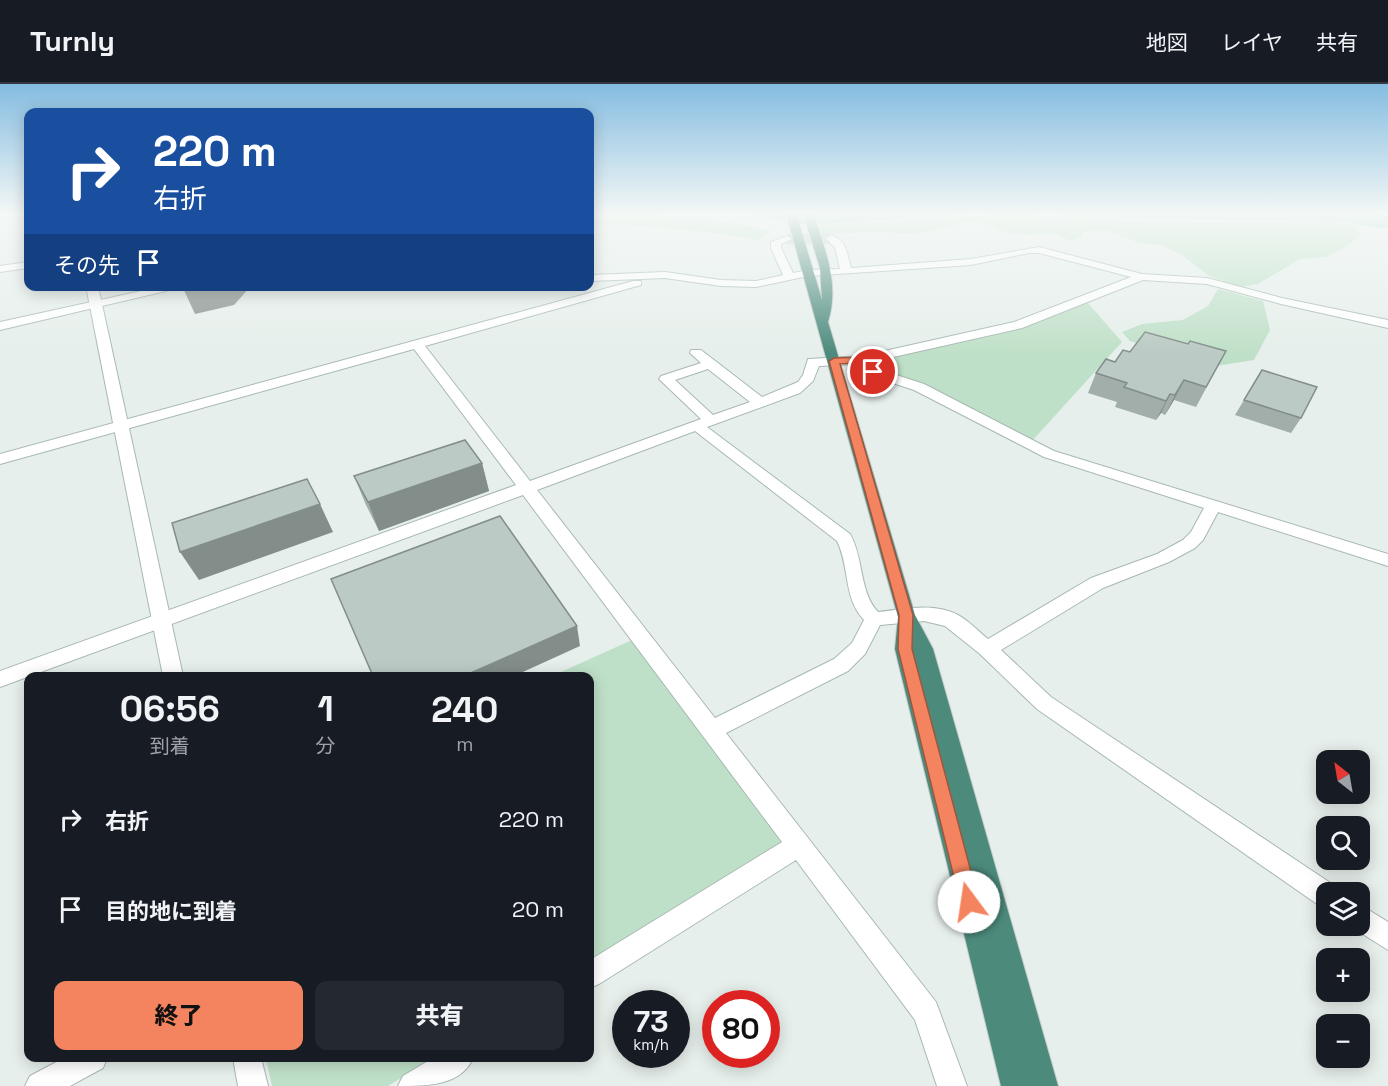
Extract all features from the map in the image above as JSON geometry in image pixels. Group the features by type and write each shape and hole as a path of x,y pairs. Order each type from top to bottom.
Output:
{"highway":[{"path":"802,260 834,361 906,615 923,649 1043,1086"},
{"path":"822,260 830,297 822,323"},
{"path":"906,615 905,649 1016,1086"}],"street":[{"path":"781,260 789,276"},
{"path":"844,260 846,272"},
{"path":"594,278 665,275 737,284 768,282 808,273 846,272 982,260"},
{"path":"1076,260 1142,277 1207,282 1388,324"},
{"path":"0,269 24,266"},
{"path":"0,459 665,275"},
{"path":"0,679 760,403 804,385 810,377 813,362 861,360 1018,325 1142,277"},
{"path":"93,291 171,672"},
{"path":"0,326 159,291"},
{"path":"418,345 926,1012 951,1086"},
{"path":"696,353 760,403"},
{"path":"861,360 873,372 919,387 1049,454 1388,560"},
{"path":"710,364 666,378 705,423 844,538 849,546 858,598 864,611 874,620"},
{"path":"987,649 1098,583 1163,558 1189,544 1197,536 1213,507"},
{"path":"711,730 841,665 856,654 865,642 868,629 874,620 924,614 951,620 987,649 1044,703 1316,888"},
{"path":"594,972 798,845"},
{"path":"1370,925 1388,937"},
{"path":"40,1086 85,1062"},
{"path":"249,1062 253,1086"},
{"path":"413,1086 452,1062"}],"green space":[{"path":"1188,260 1299,260 1258,284 1241,287 1209,276"},
{"path":"1218,289 1263,301 1270,330 1254,360 1210,367 1130,341 1122,332 1142,324 1183,320 1208,306"},
{"path":"1087,302 1122,342 1031,442 949,396 879,370 871,362"},
{"path":"632,640 783,842 594,960 594,672 561,672"},
{"path":"267,1062 427,1062 388,1086 272,1086"}],"building":[{"path":"1145,332 1188,344 1190,341 1226,351 1206,387 1184,380 1175,395 1170,394 1166,401 1124,387 1127,383 1096,373 1106,359 1115,362 1123,350 1130,352"},
{"path":"1262,370 1317,387 1301,418 1244,400"},
{"path":"465,440 482,463 368,502 354,476"},
{"path":"307,479 320,504 180,552 172,523"},
{"path":"500,516 577,626 473,672 371,672 331,579"}],"route":[{"path":"873,372 861,360 834,361 906,615 905,649 969,902"}]}
